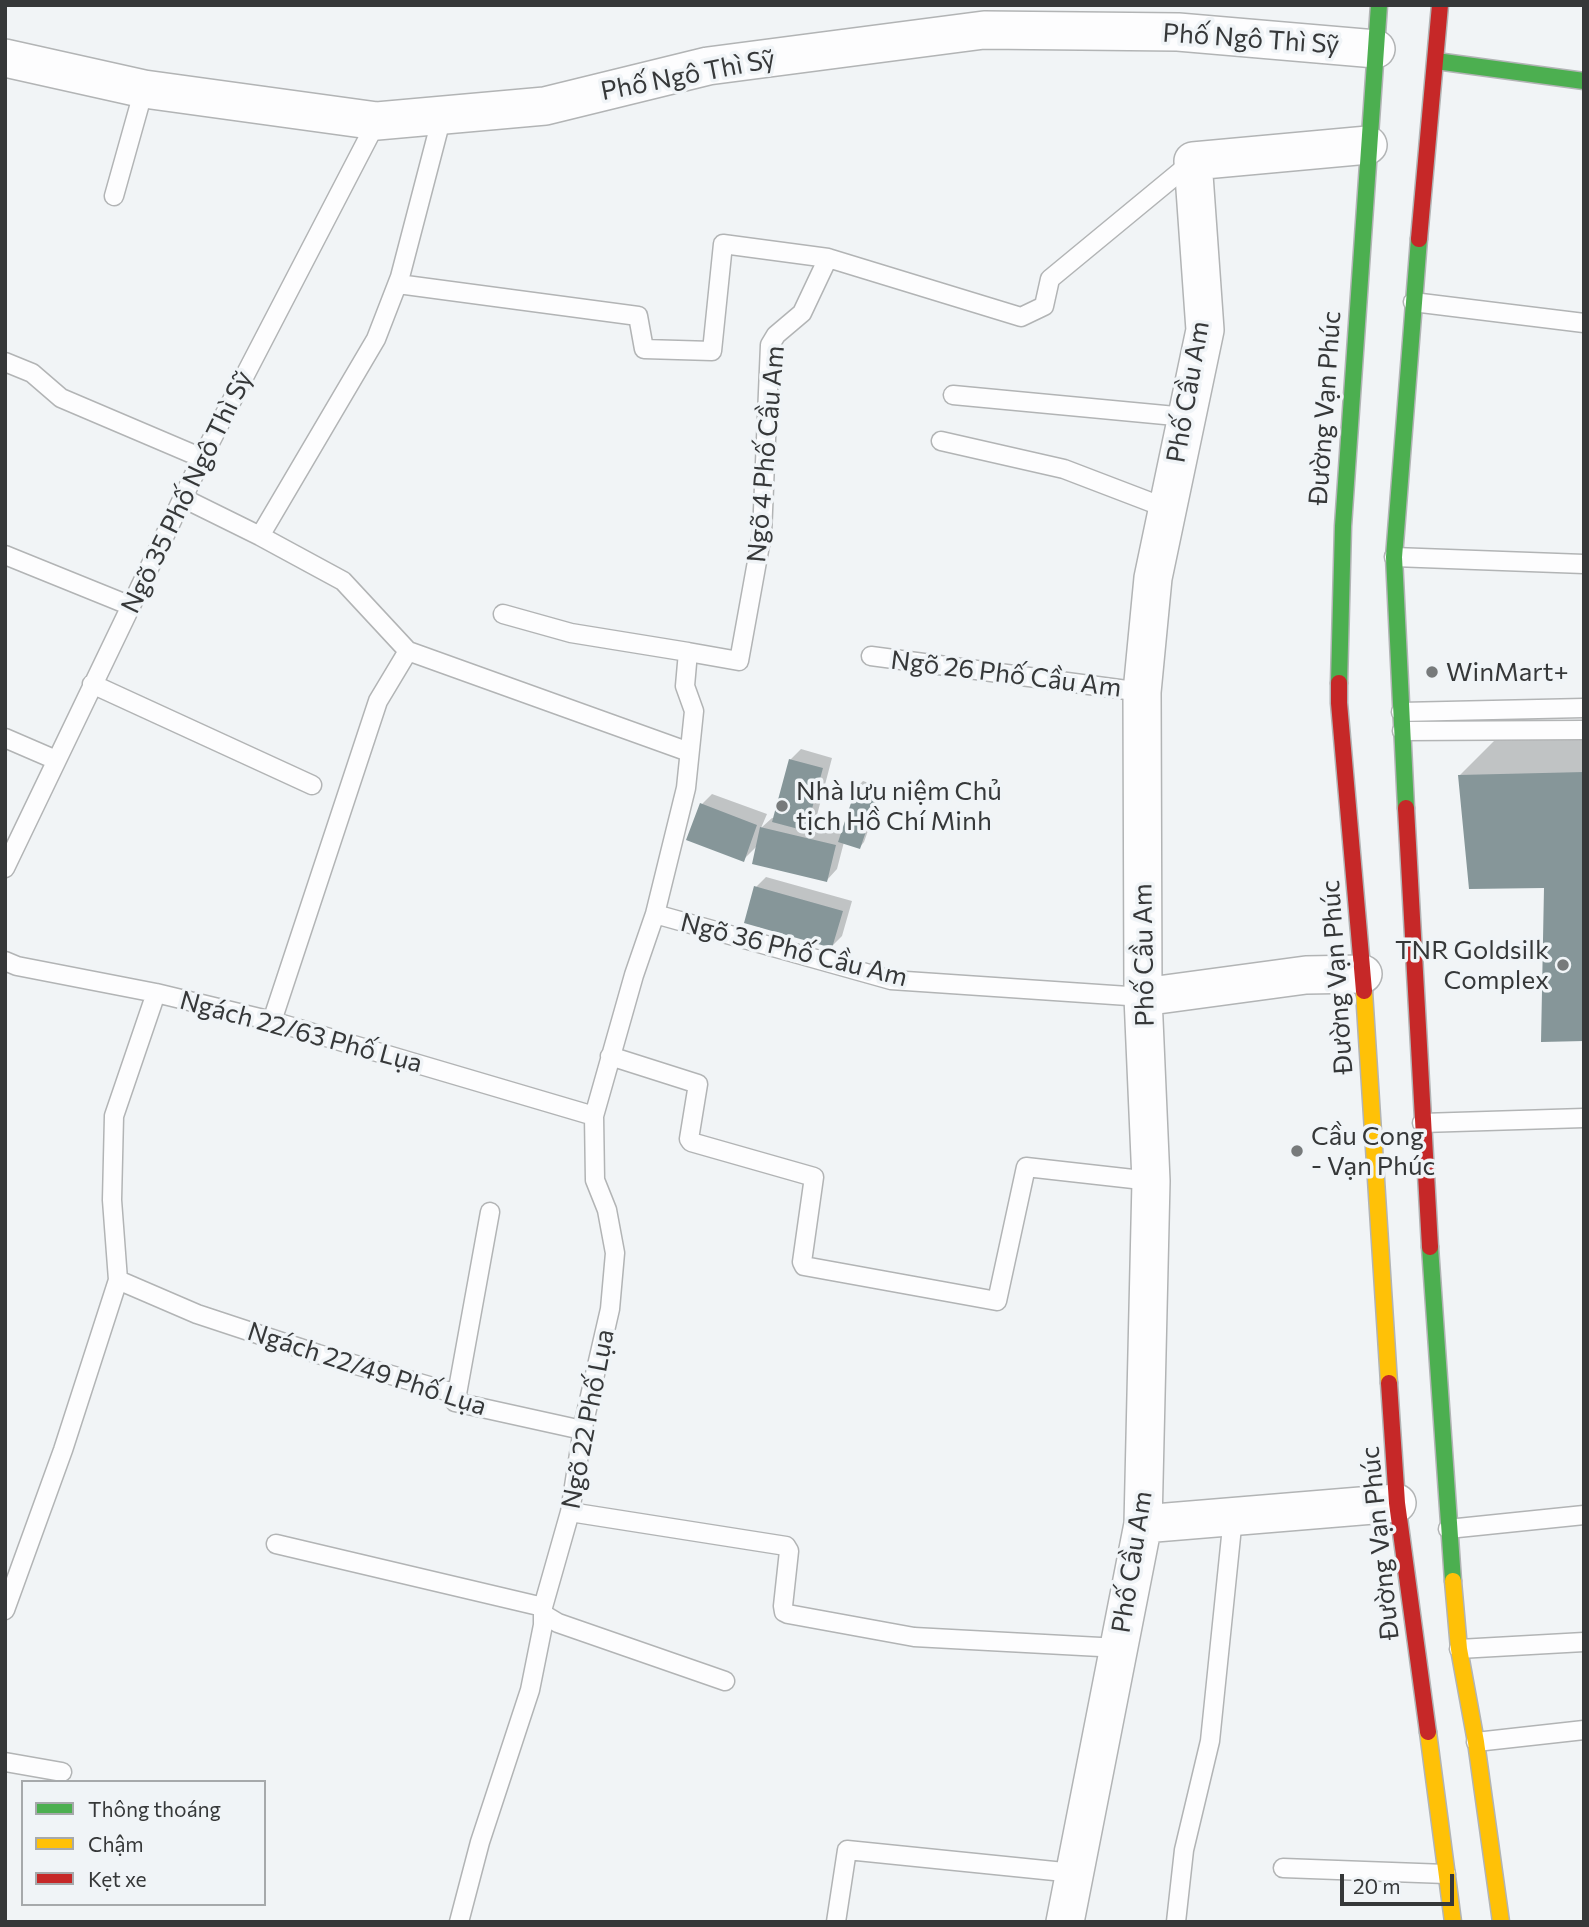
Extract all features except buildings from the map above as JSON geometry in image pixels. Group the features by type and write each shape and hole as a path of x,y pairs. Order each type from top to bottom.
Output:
{"main road":[{"name":"Đường Vạn Phúc","path":"1378,5 1368,145 1357,417 1343,526 1339,703 1363,974 1397,1503 1436,1752 1447,1917"},
{"path":"1440,5 1408,356 1398,420 1394,557 1422,1123 1448,1529 1470,1743 1501,1922"},
{"path":"1436,61 1584,80"}],"street":[{"name":"Phố Ngô Thì Sỹ","path":"5,58 144,89 377,121 545,106 708,66 984,30 1377,38"},
{"path":"1194,161 1368,145"},
{"name":"Phố Cầu Am","path":"1065,1922 1143,1524 1153,996 1142,692 1153,578 1205,330 1194,161"},
{"path":"1153,996 1306,975 1363,974"},
{"path":"1143,1524 1397,1503"}],"lane":[{"path":"114,196 144,89"},
{"path":"260,536 376,339 398,284 442,116"},
{"name":"Ngõ 35 Phố Ngô Thì Sỹ","path":"5,868 202,458 377,121"},
{"path":"398,284 638,316 644,349 712,351 723,244 828,258 1021,317 1044,306 1050,279 1194,161"},
{"name":"Ngõ 4 Phố Cầu Am","path":"688,652 739,661 762,534 770,345 780,330 802,313 828,258"},
{"path":"1413,302 1584,323"},
{"path":"5,362 32,373 61,398 202,458"},
{"path":"953,395 1186,417"},
{"path":"941,441 1064,469 1166,508"},
{"path":"183,498 343,581 408,650 689,752"},
{"path":"5,555 131,606"},
{"path":"1394,557 1584,564"},
{"path":"503,614 571,633 688,652 685,686 694,711 686,788 656,914"},
{"path":"272,1021 378,701 408,650"},
{"name":"Ngõ 26 Phố Cầu Am","path":"871,656 1142,692"},
{"path":"92,684 313,785"},
{"path":"1401,712 1584,708"},
{"path":"1402,732 1584,730"},
{"path":"5,738 56,760"},
{"name":"Ngõ 36 Phố Cầu Am","path":"656,914 891,980 1153,996"},
{"name":"Ngõ 22 Phố Lụa","path":"459,1922 480,1842 530,1689 543,1625 543,1610 570,1511 582,1430 610,1309 615,1264 607,1210 595,1180 594,1116 610,1056 656,914"},
{"name":"Ngách 22/63 Phố Lụa","path":"5,961 17,966 156,993 272,1021 594,1116"},
{"path":"5,1610 63,1450 118,1280 112,1200 114,1116 156,993"},
{"path":"610,1056 698,1084 689,1139 691,1142 814,1177 802,1262 804,1266 998,1301 1026,1167 1151,1181"},
{"path":"1422,1123 1584,1118"},
{"path":"457,1394 491,1212"},
{"name":"Ngách 22/49 Phố Lụa","path":"118,1280 197,1314 318,1354 457,1394 455,1402 582,1430"},
{"path":"570,1511 786,1546 789,1551 783,1606 784,1612 788,1614 914,1637 1119,1648"},
{"path":"1448,1529 1584,1515"},
{"path":"1176,1922 1185,1850 1210,1741 1233,1517"},
{"path":"276,1544 543,1610 570,1628 725,1681"},
{"path":"1459,1649 1584,1643"},
{"path":"1470,1743 1584,1730"},
{"path":"5,1762 62,1772"},
{"path":"836,1922 847,1850 1074,1873"},
{"path":"1283,1868 1446,1874"}],"traffic: fast":[{"path":"1339,683 1343,526 1379,5"},
{"path":"1436,61 1584,81"},
{"path":"1406,808 1394,557 1419,239"},
{"path":"1430,1247 1453,1581"}],"traffic: slow":[{"path":"1364,991 1389,1383"},
{"path":"1453,1581 1459,1649 1476,1742 1501,1922"},
{"path":"1428,1732 1453,1922"}],"traffic: jam":[{"path":"1419,239 1440,5"},
{"path":"1339,683 1364,991"},
{"path":"1406,808 1430,1247"},
{"path":"1389,1383 1397,1503 1428,1732"}],"place":[{"name":"WinMart+","path":"1432,672"},
{"name":"Nhà lưu niệm Chủ tịch Hồ Chí Minh","path":"782,806"},
{"name":"TNR Goldsilk Complex","path":"1563,965"},
{"name":"Cầu Cong - Vạn Phúc","path":"1297,1151"}]}
